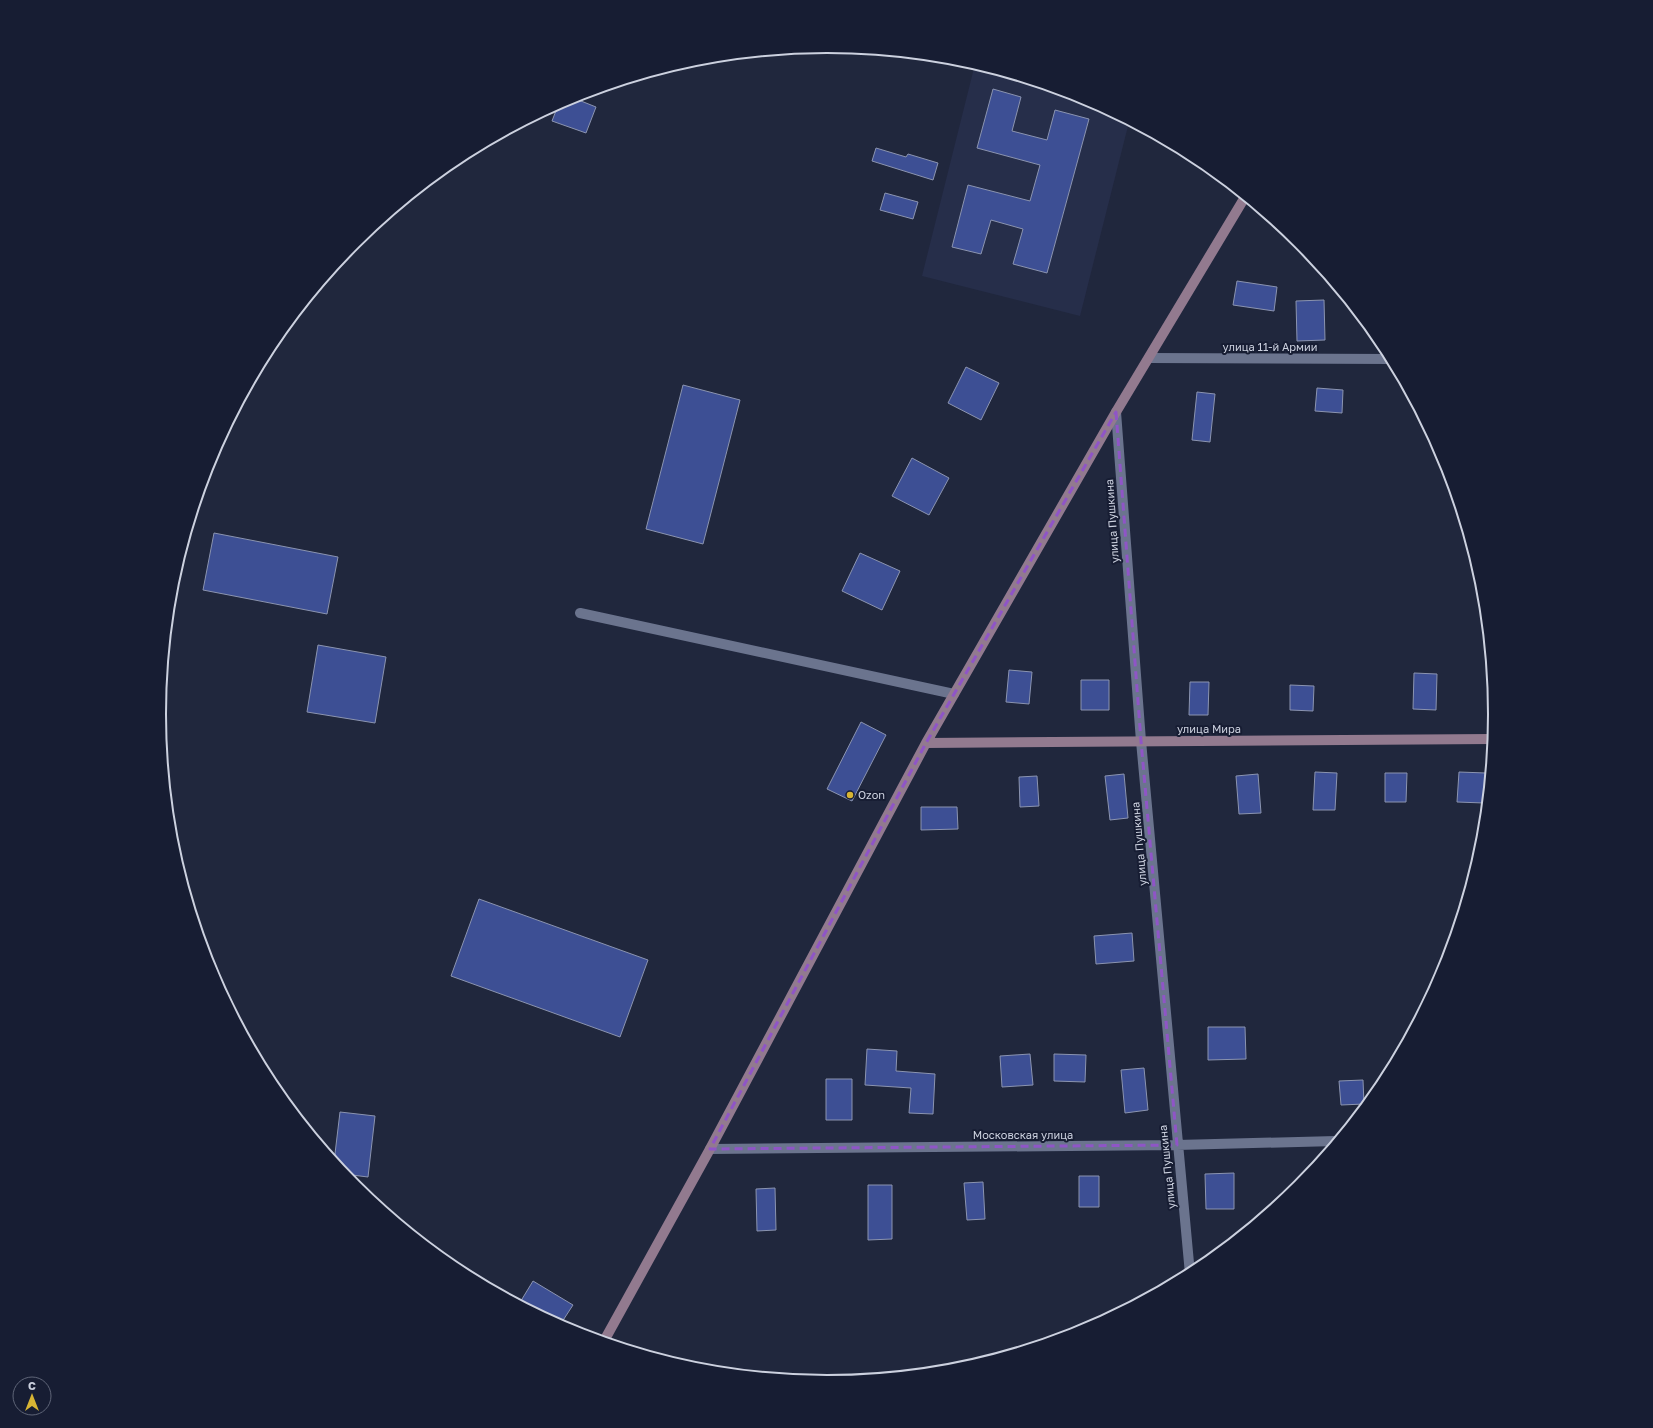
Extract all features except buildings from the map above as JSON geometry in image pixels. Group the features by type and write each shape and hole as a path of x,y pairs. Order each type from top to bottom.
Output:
{"main road":[{"path":"606,1337 710,1149 926,743 1116,412 1243,201"},
{"name":"улица Мира","path":"926,743 1487,739"}],"street":[{"name":"улица 11-й Армии","path":"1149,358 1383,359"},
{"name":"улица Пушкина","path":"1116,412 1141,741 1189,1267"},
{"path":"580,613 954,694"},
{"name":"Московская улица","path":"710,1149 1177,1146 1330,1141"}],"highlighted area":[{"path":"1116,412 1141,741 1177,1145 710,1149 926,743"}],"shaded area":[{"path":"973,70 1039,88 1079,103 1128,126 1080,316 922,276"}],"place":[{"name":"Ozon","path":"850,795"}]}
